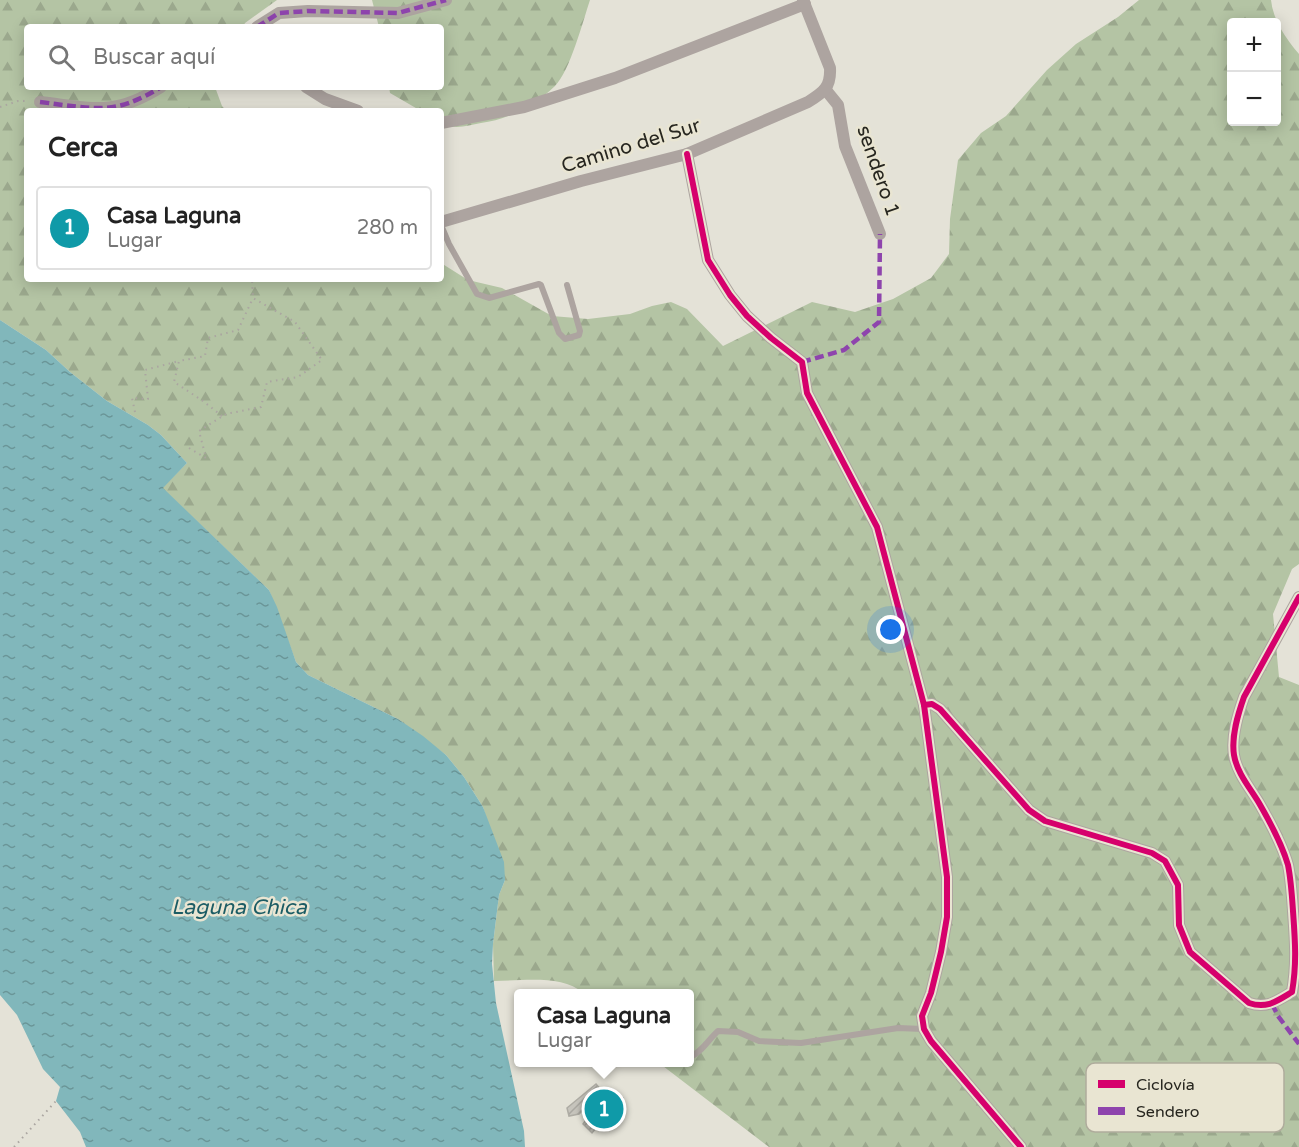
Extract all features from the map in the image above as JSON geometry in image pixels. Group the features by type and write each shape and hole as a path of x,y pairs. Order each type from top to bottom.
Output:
{"street":[{"path":"262,24 279,13 308,11 398,13 446,0"},
{"path":"444,122 524,107 615,78 804,2 830,68 831,79 825,89"},
{"name":"Camino del Sur","path":"444,222 581,181 687,154 808,102 825,89"},
{"name":"sendero 1","path":"825,89 838,105 845,146 880,234"},
{"path":"123,108 156,90"},
{"path":"311,90 325,99 350,108"},
{"path":"39,102 91,108"},
{"path":"687,154 708,260 730,295 747,316 802,362 807,393 877,527 924,705 946,877 947,917 931,993 922,1016 924,1029 931,1041 1021,1147"},
{"path":"924,705 932,704 940,709 1029,810 1046,820 1152,853 1165,861 1178,885 1179,926 1190,952 1249,1003 1261,1007 1272,1004 1292,992 1296,970 1296,945 1288,866 1280,845 1233,754 1238,715 1244,697 1299,597"}],"lane":[{"path":"444,231 477,294 489,298 541,285 559,333 565,339 574,338 579,335 580,331 567,285"},
{"path":"694,1055 699,1053 708,1039 718,1031 738,1032 759,1041 801,1043 898,1028 924,1029"}],"path":[{"path":"0,107 18,101 39,102"},
{"path":"135,412 132,398 148,399 145,370 205,356 208,338 238,330 253,298 252,282"},
{"path":"189,448 206,458 200,430 226,414 261,407 267,382 298,377 322,360 295,322 253,298"},
{"path":"179,361 174,382 222,417"},
{"path":"14,1147 56,1101"}],"green space":[{"path":"0,0 277,0 244,24 24,24 24,90 216,90 224,108 24,108 24,282 444,282 444,265 468,280 502,288 552,316 588,319 630,314 671,302 687,309 723,346 812,302 855,312 893,299 931,278 949,254 950,219 958,160 981,133 1006,116 1047,70 1076,44 1118,17 1139,0 1271,0 1276,18 1227,18 1227,126 1281,126 1281,29 1299,54 1299,564 1292,569 1273,614 1279,677 1299,685 1299,1147 769,1147 664,1067 694,1067 694,989 577,989 553,981 494,981 493,944 499,895 505,880 483,807 464,777 446,755 398,719 308,675 296,662 269,590 162,488 187,463 161,435 107,401 46,350 0,320"},
{"path":"372,0 590,0 571,58 555,86 539,99 511,115 466,126 456,127 444,124 444,108 416,108 390,93 390,90 444,90 444,24 378,24"}],"water":[{"name":"Laguna Chica","path":"0,320 46,350 107,401 148,425 161,435 187,463 163,488 269,590 296,662 308,675 398,719 446,755 464,777 483,807 504,862 505,880 499,895 492,964 496,1003 524,1131 525,1147 86,1147 80,1132 56,1101 60,1087 43,1069 17,1015 0,995"}],"building":[{"path":"596,1084 602,1091 595,1098 600,1105 612,1089 623,1098 609,1120 605,1117 592,1133 583,1124 593,1111 589,1104 579,1114 569,1116 567,1108"}],"marked path":[{"path":"262,24 279,13 308,11 398,13 446,0"},
{"path":"102,108 129,103 156,90"},
{"path":"40,102 88,108"},
{"path":"88,108 102,108"},
{"path":"802,362 844,350 879,322 880,234"},
{"path":"1272,1004 1299,1044"}],"cycle path":[{"path":"687,154 708,260 730,295 747,316 802,362 807,393 877,527 924,705"},
{"path":"1021,1147 931,1041 924,1029 922,1016 931,993 947,917 947,877 924,705 932,704 940,709 1029,810 1045,821 1152,853 1165,861 1178,885 1179,925 1190,952 1249,1003 1255,1005 1272,1003 1292,992 1294,982 1295,942 1290,876 1275,833 1238,768 1233,740 1244,697 1299,597"}],"place":[{"name":"Casa Laguna","path":"604,1109"}]}
